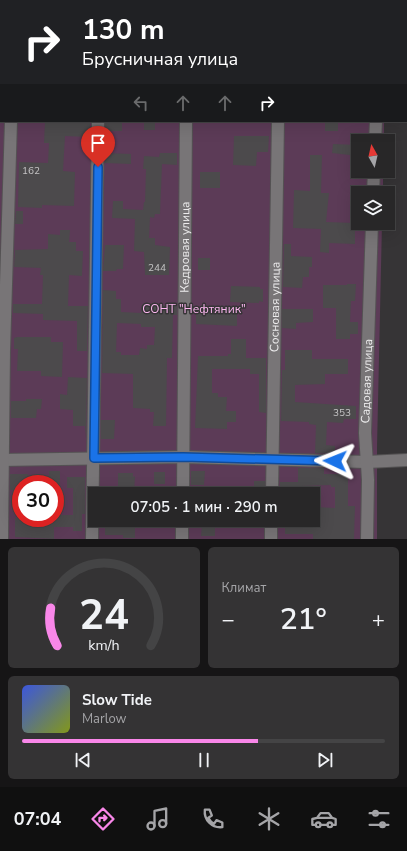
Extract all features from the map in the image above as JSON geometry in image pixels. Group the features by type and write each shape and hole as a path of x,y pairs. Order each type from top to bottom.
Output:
{"street":[{"path":"2,539 4,350 10,122"},
{"path":"92,539 98,122"},
{"name":"Кедровая улица","path":"183,487 186,122"},
{"name":"Сосновая улица","path":"272,487 278,122"},
{"path":"375,134 376,122"},
{"name":"Садовая улица","path":"367,539 367,462 365,433 372,230"},
{"path":"2,460 183,457 367,462 407,460"},
{"path":"182,527 182,539"},
{"path":"271,539 272,527"}],"green space":[{"name":"СОНТ \"Нефтяник\"","path":"0,122 384,122 384,134 351,134 351,178 383,178 383,186 351,186 351,230 382,230 377,448 377,539 0,539"}],"building":[{"path":"45,122 90,122 90,132 88,132 88,137 65,136 63,171 75,172 74,206 42,205 42,208 18,207 19,162 48,163 49,143 44,143"},
{"path":"105,122 122,122 122,131 105,131"},
{"path":"144,122 155,122 155,130 144,130"},
{"path":"325,122 338,122 338,131 325,131"},
{"path":"234,136 269,136 268,152 257,152 256,166 233,165"},
{"path":"333,144 351,145 351,155 332,153"},
{"path":"105,153 131,154 131,164 105,163"},
{"path":"160,153 177,153 177,165 162,164 160,214 155,214 154,218 150,217 149,238 155,238 155,245 170,247 169,275 145,275 144,252 134,251 135,219 112,218 113,201 123,201 123,209 143,210 145,202 146,169 143,169 144,156 159,157"},
{"path":"310,155 322,155 321,193 329,193 326,222 351,223 351,230 355,230 355,244 329,243 329,253 320,252 321,229 293,228 294,190 310,191"},
{"path":"200,172 220,172 220,188 200,188"},
{"path":"16,211 23,211 23,224 15,224"},
{"path":"60,230 70,230 69,242 76,242 76,251 83,251 82,276 69,275 68,306 88,306 87,351 77,351 77,321 43,320 43,314 13,313 13,304 42,304 43,275 40,275 41,268 14,267 15,250 48,249 48,234 60,235"},
{"path":"284,244 291,244 291,256 312,257 312,267 309,267 309,277 303,277 302,288 283,287"},
{"path":"105,245 124,245 123,269 117,269 116,271 103,271"},
{"path":"198,258 210,258 210,270 198,270"},
{"path":"356,284 355,301 351,301 350,322 358,322 358,334 350,334 350,339 336,339 336,308 323,308 323,285"},
{"path":"231,286 260,287 260,289 263,289 263,302 230,302"},
{"path":"103,290 116,291 116,299 121,299 121,312 141,313 142,305 177,306 177,315 173,315 172,358 167,358 166,426 153,426 154,412 150,412 150,409 133,408 133,374 102,373","holes":["117,323 141,324 141,327 155,327 154,345 147,345 147,349 140,348 139,355 121,355 121,352 116,352"]},
{"path":"282,309 313,309 313,322 296,323 296,329 282,328"},
{"path":"196,310 237,311 237,326 196,324"},
{"path":"51,337 51,342 63,342 62,377 41,376 41,371 17,371 18,349 14,349 14,338"},
{"path":"231,339 246,339 246,358 266,358 266,413 259,412 259,374 250,374 250,369 212,369 212,393 218,393 218,397 227,397 226,411 236,411 236,422 227,422 227,429 195,428 198,356 228,356 228,354 231,354"},
{"path":"285,350 312,350 312,359 348,359 348,374 325,374 325,384 295,385 295,402 356,406 356,419 344,419 343,423 327,422 326,445 335,446 335,454 315,453 316,425 309,424 309,422 281,421 282,370 285,370"},
{"path":"68,377 87,378 86,438 85,426 73,426 73,410 60,409 60,394 67,395"},
{"path":"26,399 42,399 41,409 37,409 36,418 11,418 11,401 26,401"},
{"path":"101,420 115,420 114,439 101,439"},
{"path":"298,468 324,468 324,474 348,474 348,506 355,506 354,539 313,539 313,534 285,534 285,527 320,527 320,507 335,508 335,487 331,487 331,485 280,487 280,482 298,482"},
{"path":"49,471 60,471 60,475 49,475"},
{"path":"191,471 205,471 204,485 191,485"},
{"path":"154,472 165,472 165,484 154,484"},
{"path":"118,473 133,473 133,477 135,476 134,487 118,487"},
{"path":"10,474 28,474 12,475 12,490 10,490"},
{"path":"67,477 85,477 85,514 82,514 82,531 73,531 73,527 64,527 64,515 73,515 73,488 67,488"},
{"path":"254,481 265,481 265,487 254,487"},
{"path":"15,527 54,527 54,539 15,537"},
{"path":"105,527 135,527 135,538 123,538 123,535 105,535"},
{"path":"202,527 215,527 215,536 201,536"}],"route":[{"path":"98,167 94,458 183,457 335,461"}]}
